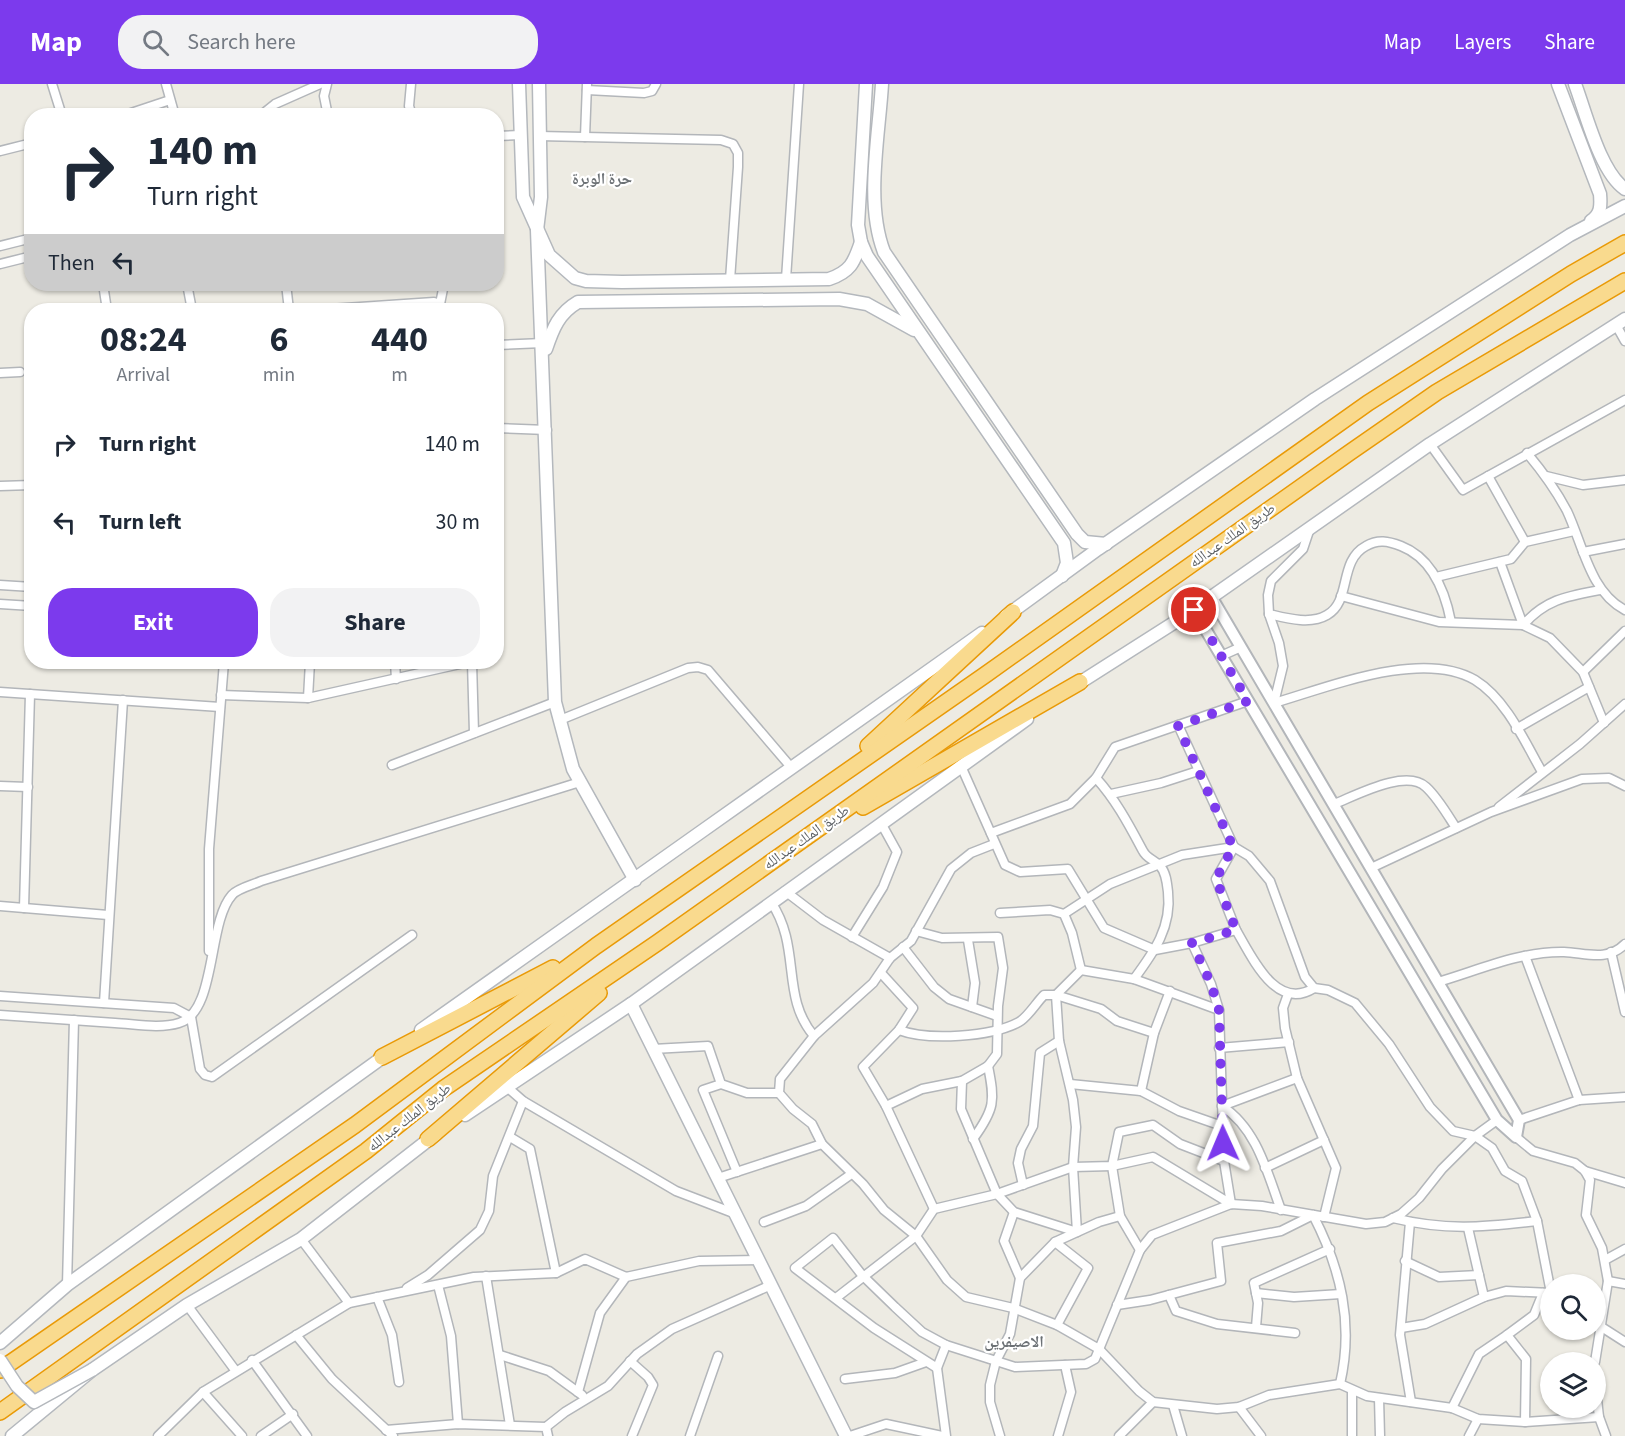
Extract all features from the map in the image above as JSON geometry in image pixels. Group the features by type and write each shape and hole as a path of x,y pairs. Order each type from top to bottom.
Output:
{"highway":[{"name":"طريق الملك عبدالله","path":"0,1370 355,1125 596,946 985,675 1368,403 1571,274 1625,243"},
{"name":"طريق الملك عبدالله","path":"0,1412 366,1151 443,1089 657,943 1437,392 1625,281"},
{"path":"830,781 1013,612"},
{"path":"782,853 1080,682"},
{"path":"428,1140 657,943"},
{"path":"382,1058 596,946"}],"main road":[{"path":"519,84 523,196 549,255 564,271 586,281 829,279 846,273 855,260 861,242"},
{"path":"538,84 541,197 537,230 555,702 573,770 635,880"},
{"path":"866,84 858,225 861,242 920,333 1064,543 1067,563 1062,576"},
{"path":"882,84 874,207 877,233 884,252 1077,534 1085,542 1106,544"},
{"path":"0,1343 67,1285 382,1058 635,880 790,766 1315,399 1597,217 1601,208 1600,194 1558,84"},
{"path":"1575,84 1604,160 1616,183 1625,189"},
{"path":"1570,235 1625,206"},
{"path":"543,359 553,325 569,307 579,302 839,299 867,304 920,333"},
{"path":"12,1436 92,1370 187,1305 301,1239 428,1140 631,1004 785,891 1080,682 1212,598 1430,444 1620,322"},
{"path":"631,1004 848,1436"},
{"path":"0,1332 42,1305"},
{"path":"0,1360 17,1386 34,1402 92,1370"}],"street":[{"path":"52,84 60,108"},
{"path":"166,84 172,108"},
{"path":"270,108 320,84"},
{"path":"326,108 324,96 327,84"},
{"path":"410,108 411,84"},
{"path":"585,138 587,87 644,93 652,92 656,84"},
{"path":"786,279 799,84"},
{"path":"146,108 170,100"},
{"path":"504,136 521,135"},
{"path":"539,136 721,140 733,144 738,153 730,280"},
{"path":"0,151 24,145"},
{"path":"0,246 24,240"},
{"path":"0,264 24,258"},
{"path":"1620,322 1625,341"},
{"path":"504,345 543,343"},
{"path":"0,373 20,372"},
{"path":"1430,444 1463,490 1625,400"},
{"path":"504,428 546,430"},
{"path":"1527,453 1546,476 1600,590 1614,604 1625,610"},
{"path":"1488,476 1525,542"},
{"path":"1546,476 1583,485 1625,480"},
{"path":"0,486 24,485"},
{"path":"1274,703 1283,666 1279,643 1269,614 1268,595 1271,581 1304,549 1310,528"},
{"path":"1436,577 1511,559 1525,542 1574,531"},
{"path":"1269,614 1299,620 1325,617 1337,608 1350,561 1365,546 1385,540 1416,552 1436,577 1447,603 1451,622"},
{"path":"1583,552 1625,544"},
{"path":"1500,562 1523,624"},
{"path":"0,585 24,587"},
{"path":"1523,624 1537,609 1562,597 1600,590"},
{"path":"1341,596 1364,600 1405,615 1451,622 1523,624 1550,638 1583,672 1604,723"},
{"path":"1212,598 1520,1120 1516,1137"},
{"path":"0,604 24,606"},
{"path":"1194,610 1497,1120 1533,1151 1575,1163 1585,1171 1625,1183"},
{"path":"1583,672 1625,631"},
{"path":"1221,656 1241,647"},
{"path":"560,720 688,668 698,667 708,670 790,766"},
{"path":"209,973 209,849 223,669"},
{"path":"308,698 310,669"},
{"path":"395,669 396,679"},
{"path":"221,695 308,698 440,669"},
{"path":"471,669 474,733"},
{"path":"1274,703 1399,670 1444,669 1475,681 1498,701 1542,772"},
{"path":"1516,729 1589,687"},
{"path":"0,692 220,707"},
{"path":"24,908 30,694"},
{"path":"104,1003 123,700"},
{"path":"991,833 1070,804 1096,778 1115,747 1248,701"},
{"path":"392,765 555,702"},
{"path":"1491,812 1625,704"},
{"path":"1178,726 1233,847 1249,856 1270,881 1305,977 1314,988"},
{"path":"961,766 1005,865 1020,872 1068,869 1104,928 1155,950 1192,943 1236,930"},
{"path":"1111,794 1161,783 1198,771"},
{"path":"1096,778 1111,794 1146,857 1160,866 1167,880 1169,897 1166,928 1155,950 1134,979"},
{"path":"1371,868 1491,812 1582,779 1610,778 1625,786"},
{"path":"1334,804 1394,780 1411,781 1424,784 1456,828"},
{"path":"0,1015 164,1025 180,1023 191,1017 200,1001 209,973 217,927 232,894 261,881 580,782"},
{"path":"0,786 28,787"},
{"path":"852,937 883,887 897,852 881,823"},
{"path":"994,844 971,853 951,869 916,931 903,947 890,958 881,973 814,1036 780,1079 779,1093 793,1109 812,1124 822,1144 850,1175 863,1184 884,1210 916,1236 947,1280 966,1297 1013,1308 1057,1325 1099,1349 1139,1391 1154,1402 1217,1410 1239,1407 1269,1395 1340,1384 1379,1398 1452,1408 1478,1419 1526,1422 1584,1418"},
{"path":"1064,914 1110,884 1160,866 1182,855 1233,847"},
{"path":"1233,847 1216,879 1236,930 1258,969 1288,994 1303,995 1314,988 1328,990 1355,1003 1389,1044 1430,1107 1453,1131 1475,1136 1492,1148 1505,1171 1522,1181 1537,1221 1545,1274"},
{"path":"785,891 852,937 890,958"},
{"path":"771,902 786,929 798,1012 814,1036"},
{"path":"0,906 108,915"},
{"path":"1000,913 1050,910 1064,914"},
{"path":"1064,914 1072,933 1081,970"},
{"path":"886,1106 922,1089 962,1081 988,1066 997,1054 997,1016 1003,968 998,937 968,940 942,938 916,931"},
{"path":"191,1017 200,1070 205,1076 212,1077 412,935"},
{"path":"968,940 975,982 972,1007"},
{"path":"1192,943 1211,984 1219,1010 1224,1161 1231,1204"},
{"path":"1438,982 1525,956 1564,952 1599,957 1625,944"},
{"path":"903,947 934,987 949,999 997,1016"},
{"path":"1611,952 1625,1012"},
{"path":"1525,956 1579,1100"},
{"path":"1081,970 1134,979 1219,1010"},
{"path":"1077,1232 1073,1167 1076,1127 1070,1084 1059,1041 1056,995 1081,970"},
{"path":"881,973 913,1008 899,1030 863,1067 886,1106 934,1209"},
{"path":"1141,1091 1154,1033 1170,991"},
{"path":"1288,994 1283,1008 1297,1078 1336,1168 1324,1217"},
{"path":"899,1030 913,1035 997,1031 1021,1021 1044,995 1056,995 1101,1009 1117,1022 1154,1033"},
{"path":"0,996 174,1008 191,1017"},
{"path":"67,1285 74,1020"},
{"path":"1023,1185 1018,1163 1021,1149 1033,1126 1040,1053 1059,1041"},
{"path":"1219,1048 1288,1042"},
{"path":"653,1049 708,1046 721,1084"},
{"path":"973,1139 990,1116 993,1092 988,1066"},
{"path":"1222,1106 1297,1078"},
{"path":"962,1081 961,1109 997,1194 1014,1212 1077,1232"},
{"path":"737,1172 703,1090 721,1084 747,1093 779,1093"},
{"path":"1070,1084 1141,1091 1179,1111 1222,1126"},
{"path":"507,1087 523,1101 676,1191 736,1214"},
{"path":"1520,1120 1579,1100 1625,1097"},
{"path":"401,1292 428,1275 480,1230 489,1211 493,1176 523,1101"},
{"path":"1222,1106 1238,1117 1250,1132 1281,1210"},
{"path":"836,1298 862,1275 916,1236 934,1209 997,1194 1073,1167 1112,1166 1153,1157 1231,1204 1366,1224 1385,1222 1419,1198 1442,1169 1475,1136 1497,1120"},
{"path":"1140,1250 1120,1216 1112,1166 1119,1132 1153,1125 1180,1144 1224,1161"},
{"path":"510,1137 530,1149 556,1273"},
{"path":"1265,1168 1324,1140"},
{"path":"718,1178 822,1144"},
{"path":"1585,1171 1590,1190 1586,1215 1602,1248 1608,1281 1606,1284"},
{"path":"764,1222 806,1206 850,1175"},
{"path":"937,1368 874,1328 795,1268 833,1238 862,1275 922,1332 946,1344 1015,1367 1086,1364 1095,1359 1140,1250 1152,1235 1231,1204"},
{"path":"1014,1212 1004,1240 1020,1278"},
{"path":"1312,1215 1330,1249 1346,1323 1345,1362 1340,1384"},
{"path":"1117,1305 1169,1295 1221,1281 1217,1243 1281,1231 1312,1215"},
{"path":"1000,1436 990,1402 990,1385 996,1361 1010,1334 1020,1278 1055,1242 1120,1216"},
{"path":"1393,1218 1428,1227 1468,1228 1537,1221"},
{"path":"1410,1222 1401,1328 1402,1355 1411,1402"},
{"path":"1468,1228 1484,1297"},
{"path":"301,1239 349,1303"},
{"path":"1055,1242 1088,1268 1057,1325"},
{"path":"1256,1326 1254,1283 1330,1249"},
{"path":"1605,1260 1625,1249"},
{"path":"158,1436 203,1392 235,1370 349,1303 486,1276 556,1273 585,1259 626,1277 699,1261 759,1260"},
{"path":"1405,1261 1439,1277 1479,1275"},
{"path":"486,1276 510,1425"},
{"path":"578,1392 600,1313 626,1277"},
{"path":"1608,1281 1625,1284"},
{"path":"438,1285 451,1336 458,1424"},
{"path":"296,1335 332,1379 390,1433 458,1424 510,1425 547,1431 608,1386 630,1361 672,1329 771,1286"},
{"path":"1401,1328 1425,1324 1484,1297 1506,1291 1540,1293"},
{"path":"1256,1293 1294,1297 1341,1294"},
{"path":"1169,1295 1176,1311 1199,1320 1295,1333"},
{"path":"377,1298 392,1335 399,1382"},
{"path":"187,1305 235,1370"},
{"path":"1452,1408 1479,1354 1534,1314 1540,1305"},
{"path":"1606,1330 1625,1342"},
{"path":"1506,1335 1526,1359 1526,1422"},
{"path":"848,1436 886,1424 944,1436 937,1368 946,1344"},
{"path":"500,1355 549,1371 588,1399"},
{"path":"690,1436 718,1356"},
{"path":"252,1360 307,1436"},
{"path":"630,1361 648,1377 653,1385 632,1436"},
{"path":"845,1379 895,1372 926,1362"},
{"path":"1058,1436 1071,1392 1065,1365"},
{"path":"1352,1390 1352,1436"},
{"path":"203,1392 242,1436"},
{"path":"1379,1398 1380,1436"},
{"path":"1119,1436 1154,1402"},
{"path":"1173,1405 1182,1436"},
{"path":"1239,1407 1261,1436"},
{"path":"261,1436 292,1414"},
{"path":"1599,1418 1606,1436"},
{"path":"1469,1436 1478,1419"}],"district":[{"name":"حرة الوبرة","path":"602,178"},
{"name":"الاصيفرين","path":"1014,1341"}],"route":[{"path":"1194,610 1248,701 1178,726 1222,818 1233,847 1216,879 1236,930 1192,943 1211,984 1219,1010 1219,1048 1223,1083 1223,1143"}]}
